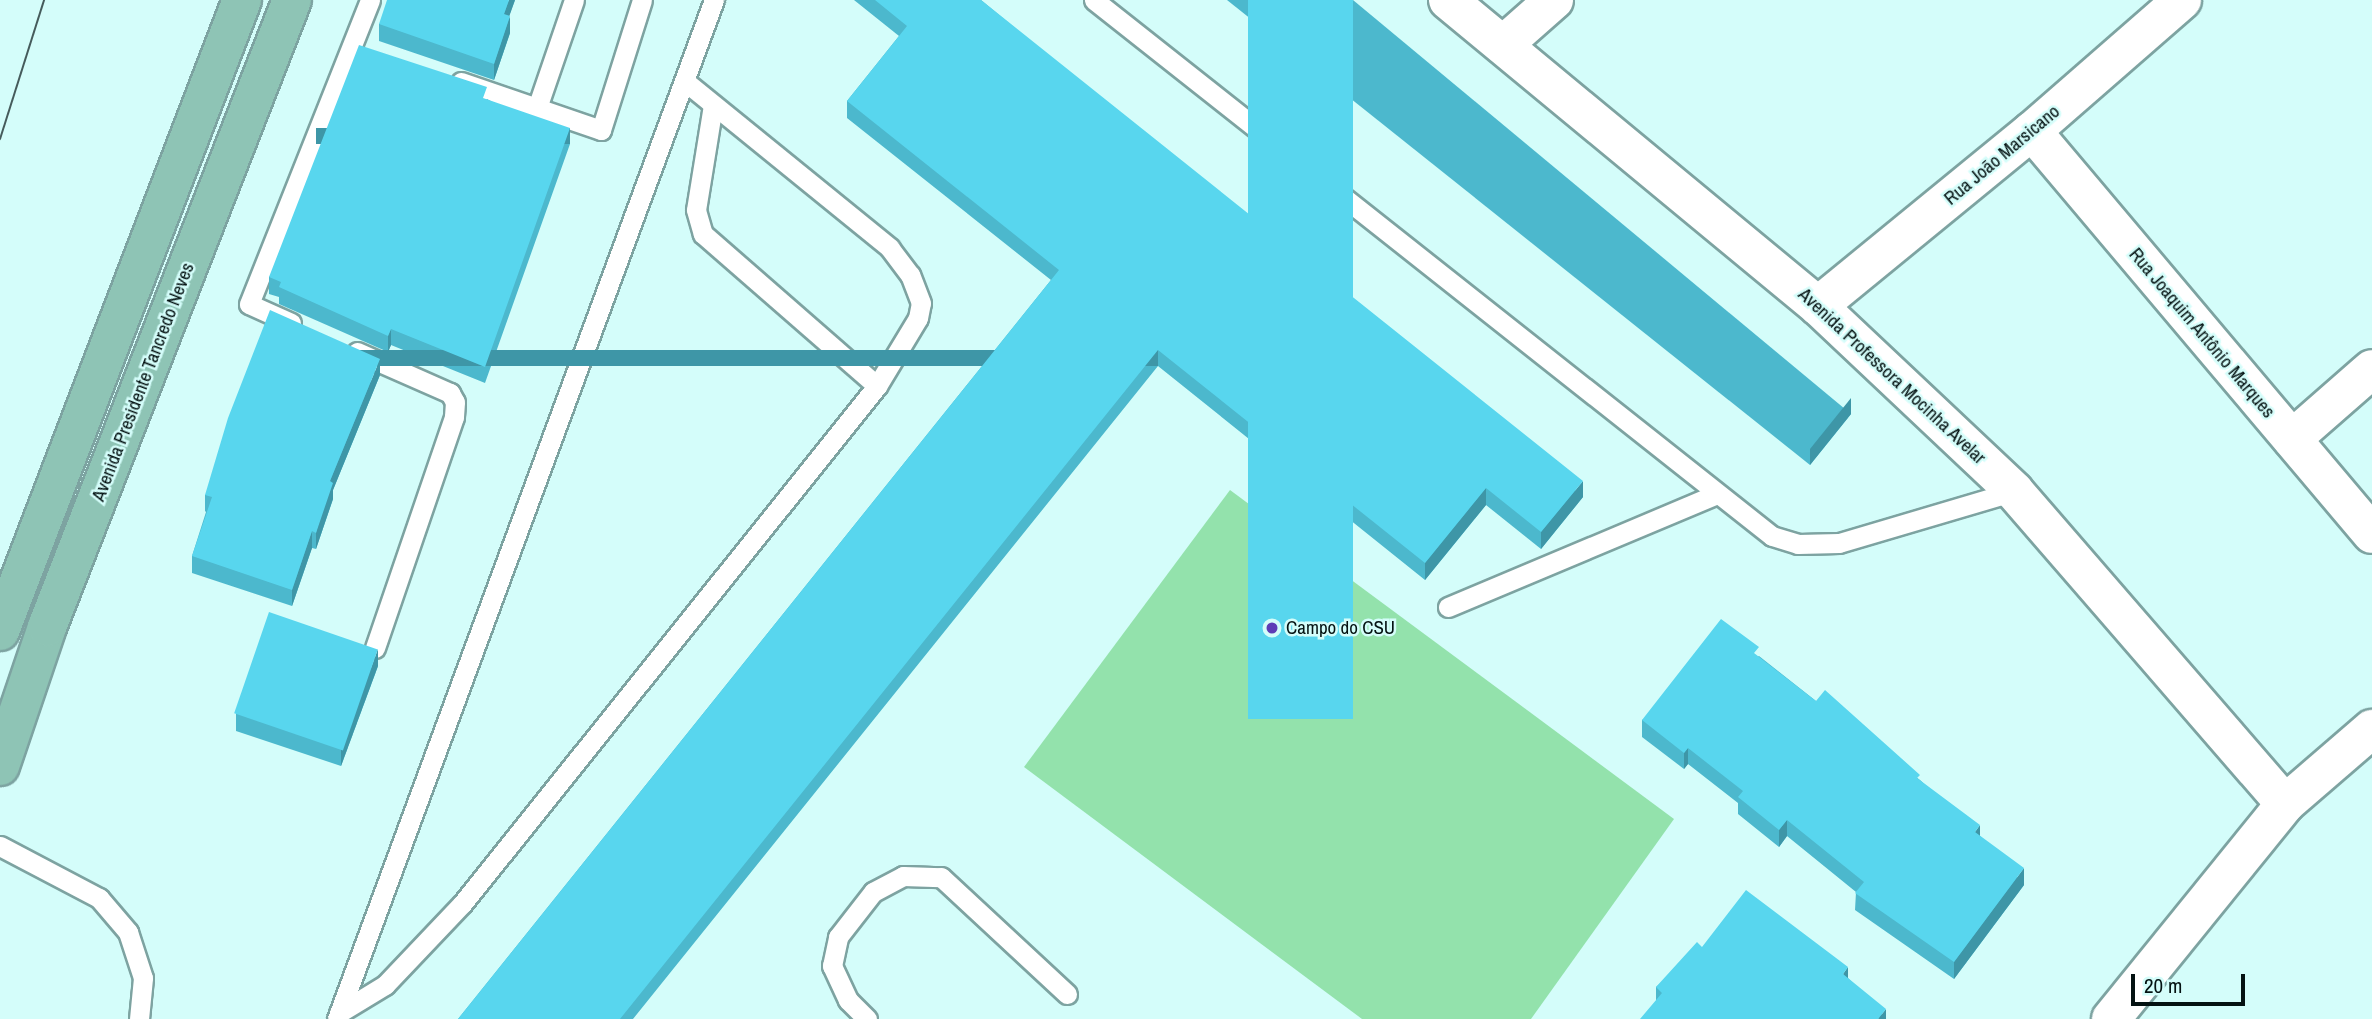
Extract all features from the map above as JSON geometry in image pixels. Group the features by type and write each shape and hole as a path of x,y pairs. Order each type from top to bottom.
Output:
{"main road":[{"path":"0,631 242,0"},
{"name":"Avenida Presidente Tancredo Neves","path":"0,766 47,627 292,0"}],"street":[{"name":"Avenida Professora Mocinha Avelar","path":"1448,0 1818,306 2014,491 2285,804"},
{"path":"1503,44 1554,0"},
{"name":"Rua João Marsicano","path":"1818,306 2032,131 2182,0"},
{"name":"Rua Joaquim Antônio Marques","path":"2032,131 2372,534"},
{"path":"2292,439 2372,369"},
{"path":"2111,1019 2285,804 2372,729"}],"lane":[{"path":"312,332 249,304 370,0"},
{"path":"537,108 574,0"},
{"path":"438,74 601,130 642,0"},
{"path":"338,1016 686,82 714,0"},
{"path":"1094,0 1715,495 1772,536 1816,545 1905,526 2014,491"},
{"path":"351,44 376,52"},
{"path":"338,1016 385,985 462,904 877,386 918,318 921,303 910,275 890,248 686,82"},
{"path":"713,105 696,210 703,234 877,386"},
{"path":"337,343 450,393 455,402 454,416 375,648"},
{"path":"1448,607 1715,495"},
{"path":"0,846 99,898 128,932 143,978 139,1019"},
{"path":"867,1019 848,1000 832,966 838,937 873,892 903,876 941,877 1067,994"}],"green space":[{"name":"Campo do CSU","path":"1230,490 1674,819 1531,1019 1362,1019 1024,767"}],"building":[{"path":"387,0 509,0 504,14 510,16 494,64 379,24"},
{"path":"875,0 981,0 1583,481 1541,532 1486,488 1425,563 1158,350 620,1019 458,1019 1059,270 847,101 907,26"},
{"path":"1248,0 1353,0 1353,719 1248,719"},
{"path":"359,45 487,87 483,98 570,128 485,367 391,329 388,336 279,287 281,282 269,277"},
{"path":"270,310 380,359 330,481 333,483 316,533 312,531 292,590 192,556 212,497 205,495 228,418"},
{"path":"269,612 378,649 343,751 234,713"},
{"path":"1721,619 1759,647 1754,653 1816,701 1825,690 1920,775 1917,778 1980,825 1975,832 2024,868 1954,962 1855,893 1864,882 1787,820 1779,830 1738,797 1743,791 1688,748 1684,753 1642,720"},
{"path":"1746,890 1848,967 1843,974 1886,1009 1878,1019 1640,1019 1662,993 1656,987 1697,942 1702,947"}],"tram line":[{"path":"0,139 44,0"}],"place":[{"name":"Campo do CSU","path":"1272,628"}]}
